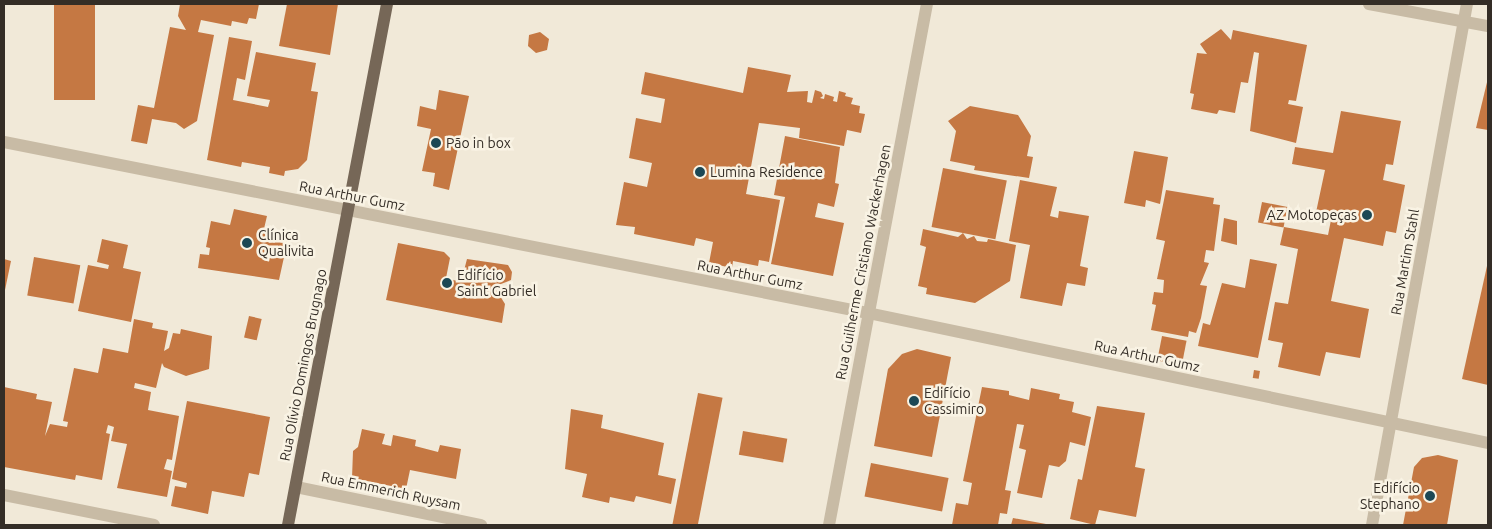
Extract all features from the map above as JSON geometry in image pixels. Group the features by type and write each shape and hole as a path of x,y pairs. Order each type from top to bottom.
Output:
{"main road":[{"name":"Rua Olívio Domingos Brugnago","path":"288,525 387,4"}],"street":[{"name":"Rua Guilherme Cristiano Wackerhagen","path":"829,525 927,4"},
{"path":"1369,4 1488,26"},
{"name":"Rua Martim Stahl","path":"1372,525 1468,4"},
{"name":"Rua Arthur Gumz","path":"4,142 868,313 1488,443"},
{"name":"Rua Emmerich Ruysam","path":"296,487 481,525"},
{"path":"4,495 154,525"}],"building":[{"path":"54,4 95,4 95,100 54,100"},
{"path":"180,4 259,4 256,19 249,18 247,24 232,21 231,26 201,20 198,32 214,35 197,121 184,129 176,123 152,119 147,144 131,141 138,105 154,108 170,27 186,30 178,16"},
{"path":"287,4 338,4 330,55 279,46"},
{"path":"1221,29 1231,40 1233,30 1307,45 1296,101 1289,100 1288,104 1303,107 1296,143 1250,131 1259,53 1254,52 1248,83 1241,82 1235,113 1219,110 1217,114 1191,109 1194,94 1190,93 1197,53 1207,54 1200,44"},
{"path":"540,32 549,39 547,50 536,53 528,46 529,35"},
{"path":"229,37 252,41 245,80 237,78 233,100 268,107 270,100 247,96 256,52 316,63 311,91 318,92 307,160 298,169 285,171 284,176 269,173 270,167 242,162 241,167 207,160"},
{"name":"Lumina Residence","path":"748,67 791,75 787,92 808,91 807,102 812,103 815,90 821,92 823,96 820,98 824,99 825,94 834,97 833,101 837,102 839,91 846,93 845,96 853,98 851,104 860,106 859,113 865,114 861,133 847,130 844,146 799,138 800,128 759,123 746,194 780,200 769,262 759,260 758,266 733,261 732,268 709,263 713,242 696,238 694,246 634,234 635,227 616,225 624,182 647,187 652,163 629,158 636,118 661,123 665,99 641,94 645,72 743,93"},
{"path":"1488,78 1488,130 1476,128"},
{"path":"439,90 469,96 449,190 433,186 435,173 422,171 431,129 417,126 420,106 436,110"},
{"path":"970,106 1018,115 1031,136 1027,156 1033,157 1029,178 974,170 975,166 950,161 956,131 948,121"},
{"path":"1341,111 1401,121 1393,165 1386,164 1383,180 1405,185 1396,233 1386,231 1383,246 1344,238 1331,301 1369,309 1360,358 1326,352 1320,376 1278,367 1283,343 1268,340 1275,302 1288,304 1298,249 1280,245 1284,227 1328,235 1331,220 1315,217 1325,170 1292,164 1295,147 1333,153"},
{"path":"785,136 840,147 835,183 839,184 834,207 818,203 815,217 844,223 833,276 771,264 785,197 774,195"},
{"path":"1134,151 1168,157 1160,204 1146,200 1145,207 1124,203"},
{"path":"943,168 1007,180 995,239 932,227"},
{"path":"1020,180 1057,187 1050,216 1058,218 1059,211 1089,216 1080,266 1088,268 1085,286 1067,283 1062,306 1020,298 1030,245 1009,241"},
{"path":"1166,190 1214,198 1213,204 1220,205 1214,251 1206,250 1204,262 1209,263 1200,285 1207,286 1201,318 1196,333 1189,331 1188,337 1151,330 1156,305 1152,304 1154,292 1163,293 1164,280 1157,279 1165,241 1156,239"},
{"path":"1262,202 1288,207 1284,228 1258,223"},
{"name":"Clínica Qualivita","path":"234,209 267,216 263,233 288,239 279,280 198,268 200,254 209,255 210,248 206,247 211,221 230,225"},
{"path":"1224,218 1237,221 1237,245 1221,241"},
{"path":"923,229 958,237 963,233 967,239 974,236 977,241 987,242 988,239 1016,245 1010,281 975,303 926,294 927,288 918,286 926,247 920,245"},
{"path":"102,239 128,245 123,268 141,272 131,322 78,311 88,265 108,269 109,265 97,262"},
{"name":"Edifício Saint Gabriel","path":"398,243 444,252 450,258 446,278 461,282 467,259 508,265 512,272 511,280 501,284 500,296 505,304 502,323 386,300"},
{"path":"34,257 80,265 74,304 27,295"},
{"path":"4,259 11,261 5,290 4,290"},
{"path":"1250,259 1277,264 1258,358 1198,346 1203,323 1210,325 1222,283 1245,288"},
{"path":"1488,266 1488,385 1462,379"},
{"path":"249,316 262,319 257,340 244,337"},
{"path":"134,319 153,323 152,328 168,331 164,351 169,348 173,333 180,334 181,329 212,336 209,369 186,376 164,367 162,363 156,388 135,383 134,388 151,392 148,410 179,416 172,460 167,459 164,469 172,471 167,497 117,488 127,444 111,441 114,427 108,425 106,433 110,434 102,480 76,475 75,480 4,467 4,387 37,394 36,399 52,402 45,436 50,424 67,427 68,422 63,421 74,368 98,373 103,348 128,353"},
{"path":"1162,336 1187,341 1182,365 1157,361"},
{"name":"Edifício Cassimiro","path":"917,349 951,357 932,457 874,446 888,369 902,354"},
{"path":"1254,370 1260,371 1259,379 1253,378"},
{"path":"982,387 1009,391 1009,395 1029,400 1031,388 1060,394 1059,399 1074,402 1072,412 1091,417 1085,446 1070,442 1066,461 1059,467 1049,465 1042,498 1017,493 1026,450 1019,448 1024,425 1017,424 1005,490 1011,491 1007,514 1000,513 998,525 952,525 956,503 968,505 972,483 963,481"},
{"path":"698,393 723,398 698,525 672,525"},
{"path":"187,401 270,417 259,475 249,473 244,497 212,491 208,514 171,506 175,486 186,488 187,483 172,479"},
{"path":"1097,406 1145,413 1135,467 1145,469 1136,517 1099,510 1095,525 1070,519 1078,479 1082,480"},
{"path":"571,409 603,415 601,428 664,443 658,475 676,479 671,504 636,496 634,502 610,497 609,503 582,497 587,474 565,469"},
{"path":"362,429 385,434 382,444 391,446 393,435 416,440 415,446 438,452 440,445 461,449 456,479 410,470 406,489 352,478 353,451 358,447"},
{"path":"743,431 787,439 783,462 739,455"},
{"name":"Edifício Stephano","path":"1438,455 1458,460 1447,525 1403,525 1414,467 1422,458"},
{"path":"871,463 949,478 942,511 865,496"},
{"path":"1013,518 1046,524 1011,525"}],"place":[{"name":"Pão in box","path":"436,143"},
{"name":"Lumina Residence","path":"700,172"},
{"name":"AZ Motopeças","path":"1367,215"},
{"name":"Clínica Qualivita","path":"247,243"},
{"name":"Edifício Saint Gabriel","path":"447,283"},
{"name":"Edifício Cassimiro","path":"914,401"},
{"name":"Edifício Stephano","path":"1430,496"}]}
